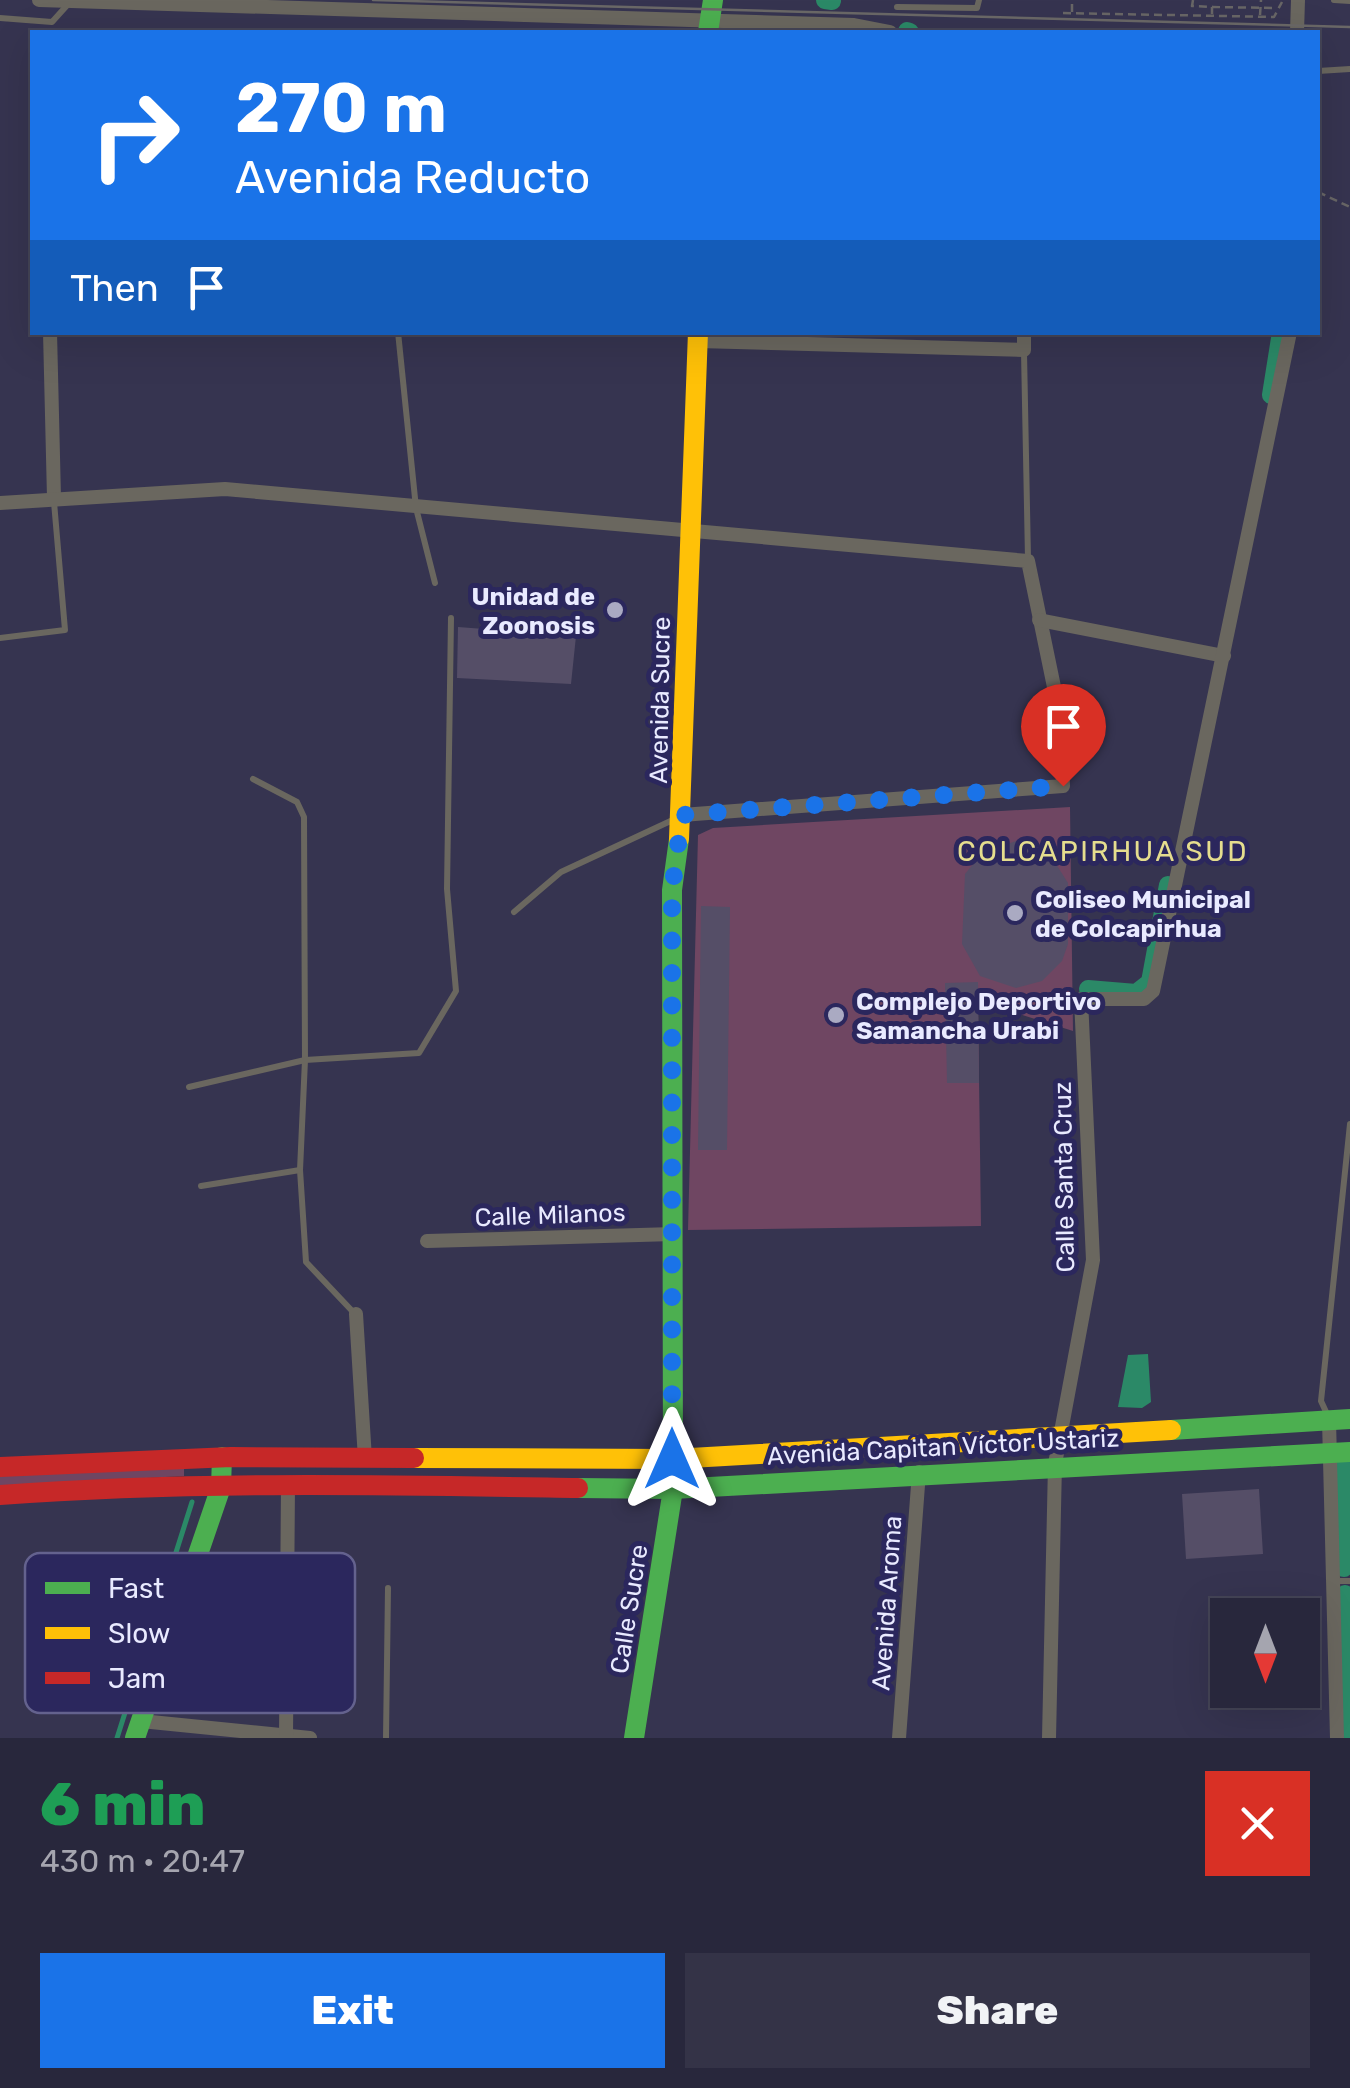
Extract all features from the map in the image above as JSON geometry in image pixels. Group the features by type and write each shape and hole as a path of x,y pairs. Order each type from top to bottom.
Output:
{"main road":[{"path":"708,28 712,0"},
{"name":"Avenida Sucre","path":"673,1488 672,890 682,815 698,337"},
{"name":"Avenida Capitan Víctor Ustariz","path":"0,1467 222,1457 672,1459 1340,1420"},
{"name":"Avenida Capitan Víctor Ustariz","path":"0,1495 110,1487 288,1484 673,1488 1340,1451"},
{"path":"198,1553 221,1487 222,1457"},
{"name":"Calle Sucre","path":"634,1738 673,1488"}],"street":[{"path":"40,0 708,28 854,25 880,30"},
{"path":"1297,30 1298,0"},
{"path":"50,335 54,498"},
{"path":"698,337 1024,350 1024,335"},
{"name":"Calle Santa Cruz","path":"1049,1738 1055,1464 1094,1260 1081,999 1144,999 1153,991 1289,335"},
{"path":"0,503 225,490 1028,561 1060,716 1063,786 682,815"},
{"path":"1039,620 1224,656"},
{"name":"Calle Milanos","path":"427,1241 674,1234"},
{"path":"356,1314 365,1459"},
{"path":"1337,1738 1334,1581 1340,1420"},
{"name":"Avenida Aroma","path":"899,1738 919,1472"},
{"path":"287,1553 288,1484"},
{"path":"138,1730 310,1738"}],"lane":[{"path":"0,18 52,22 72,0"},
{"path":"897,7 977,8 979,0"},
{"path":"1334,0 1350,1"},
{"path":"1320,72 1350,69"},
{"path":"398,335 416,508 435,584"},
{"path":"1024,350 1028,561"},
{"path":"0,638 65,630 54,498"},
{"path":"190,1088 306,1060 419,1054 456,991 447,889 451,618"},
{"path":"253,779 297,802 304,817 306,1060 300,1170 306,1262 356,1314"},
{"path":"514,912 561,872 682,815"},
{"path":"1340,1420 1321,1401 1350,1124"},
{"path":"201,1186 300,1170"},
{"path":"1334,1581 1350,1581"},
{"path":"386,1738 388,1588"}],"path":[{"path":"1072,0 1072,13"},
{"path":"1192,0 1192,6 1279,8"},
{"path":"1212,15 1215,0"},
{"path":"1260,16 1261,0"},
{"path":"1063,13 1274,16 1282,0"},
{"path":"1320,193 1350,208"}],"shaded area":[{"name":"Complejo Deportivo Samancha Urabi","path":"1070,807 1073,1031 978,1001 981,1226 688,1230 698,835 713,828"},
{"path":"1148,1354 1151,1402 1142,1408 1118,1407 1128,1355"},
{"path":"184,1465 184,1476 0,1486 0,1475"}],"building":[{"path":"458,627 576,636 571,684 457,678"},
{"name":"Coliseo Municipal de Colcapirhua","path":"1016,841 1049,853 1068,883 1068,944 1062,961 1042,981 1016,988 980,976 962,944 965,874 982,853"},
{"path":"701,906 730,907 727,1150 698,1150"},
{"path":"978,982 979,1083 947,1083 945,983"},
{"path":"1259,1489 1263,1554 1186,1559 1182,1494"}],"waterway":[{"path":"825,0 832,1"},
{"path":"1271,395 1281,335"},
{"path":"1088,989 1136,993 1150,982 1168,885"},
{"path":"1342,1464 1344,1568"},
{"path":"176,1553 192,1502"},
{"path":"1345,1594 1348,1738"},
{"path":"117,1738 125,1713"}],"tram line":[{"path":"373,0 1350,27"}],"traffic: fast":[{"path":"708,30 713,0"},
{"path":"634,1738 673,1489 672,890 679,839"},
{"path":"1171,1430 1350,1419"},
{"path":"578,1488 673,1489 1350,1452"},
{"path":"198,1553 221,1487 222,1457"},
{"path":"135,1738 144,1713"}],"traffic: slow":[{"path":"679,839 698,335"},
{"path":"414,1458 673,1459 1171,1430"}],"traffic: jam":[{"path":"0,1467 231,1457 414,1458"},
{"path":"0,1495 217,1486 578,1488"}],"place":[{"name":"Unidad de Zoonosis","path":"615,610"},
{"name":"Coliseo Municipal de Colcapirhua","path":"1015,913"},
{"name":"Complejo Deportivo Samancha Urabi","path":"836,1015"}],"district":[{"name":"COLCAPIRHUA SUD","path":"1103,851"}],"route":[{"path":"672,1459 672,890 682,815 1063,786"}]}
